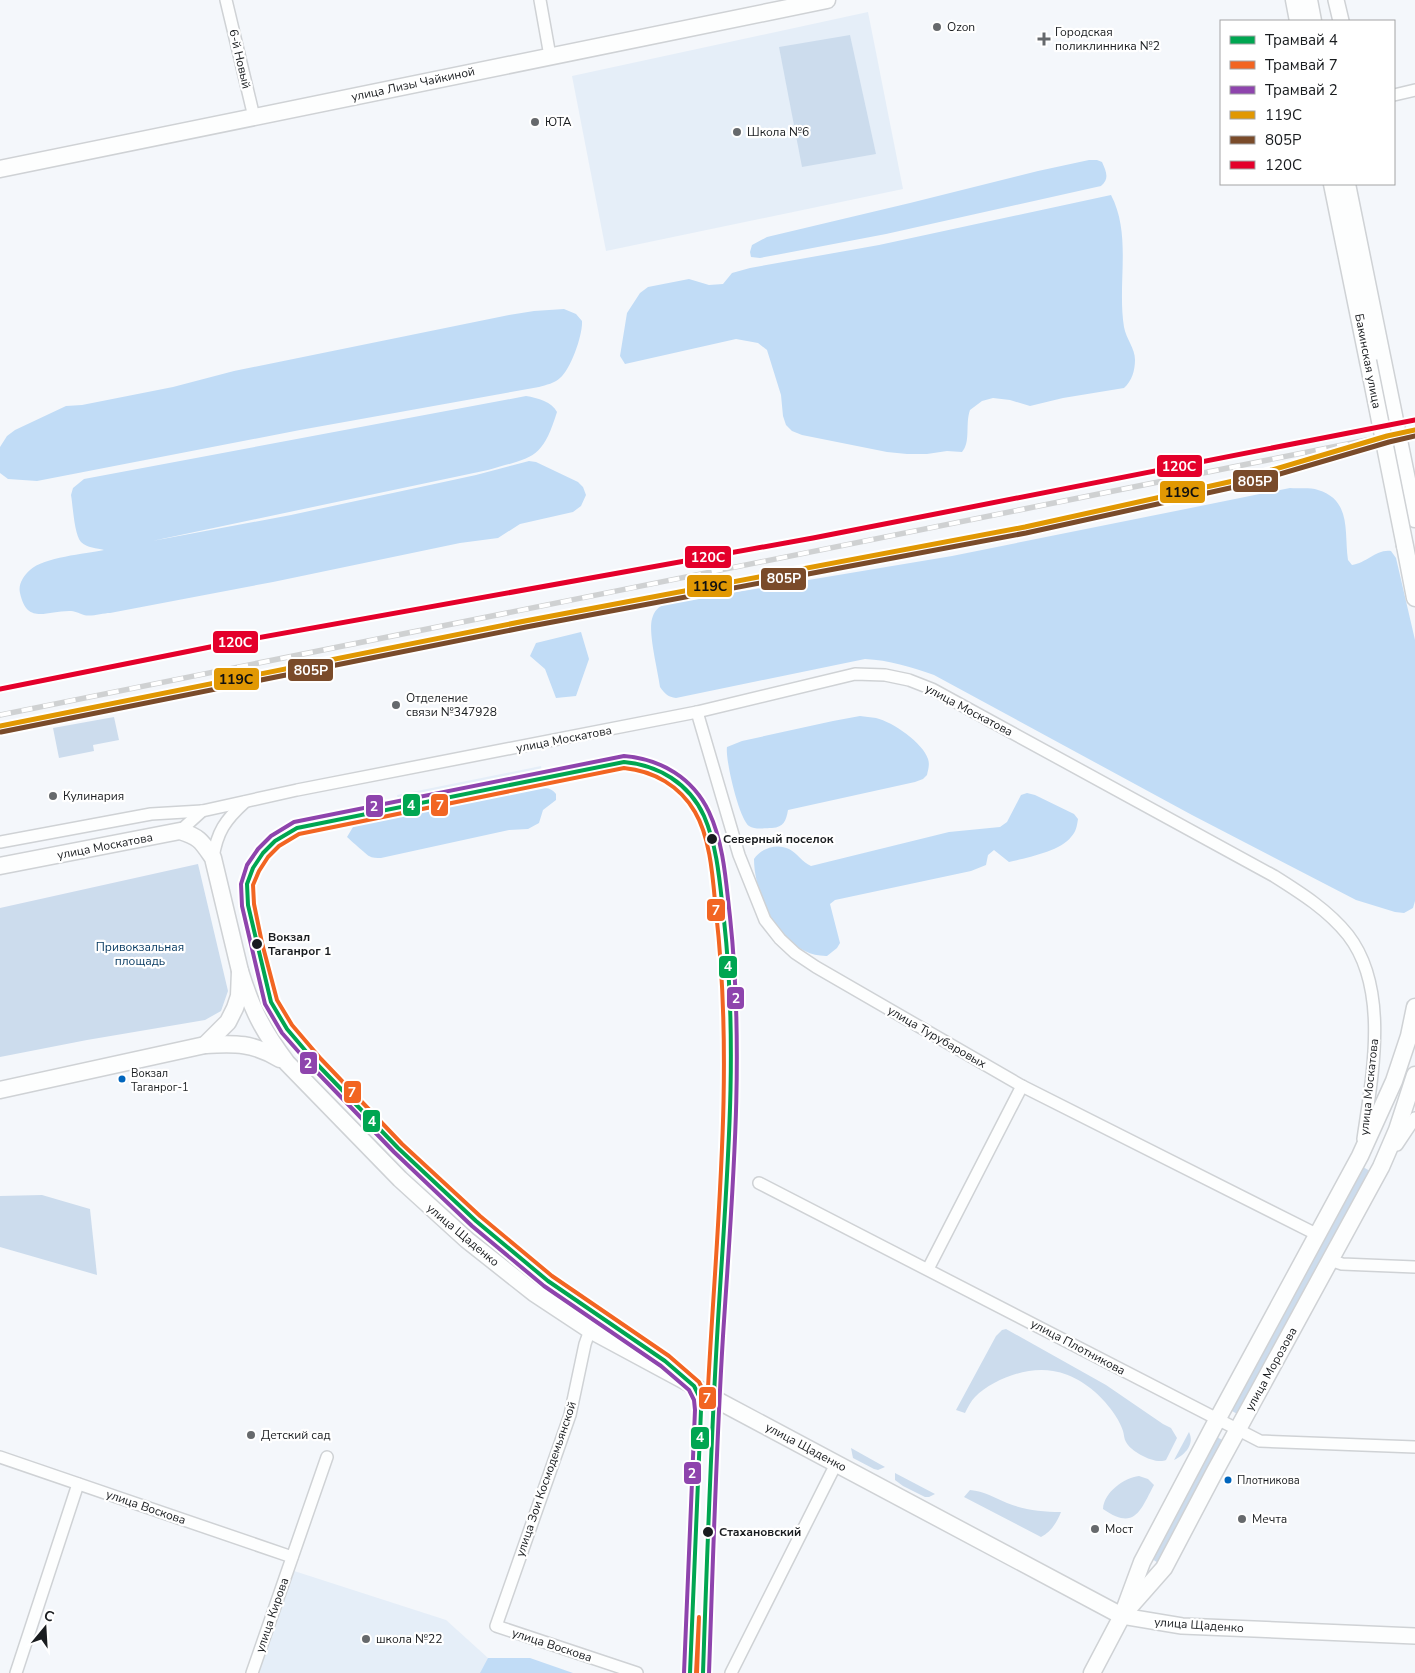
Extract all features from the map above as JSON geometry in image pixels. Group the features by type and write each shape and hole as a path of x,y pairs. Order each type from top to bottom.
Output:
{"main road":[{"name":"улица Лизы Чайкиной","path":"0,169 827,0"},
{"path":"1294,0 1298,20"},
{"path":"1309,0 1313,20"},
{"name":"Бакинская улица","path":"1332,185 1415,519"},
{"name":"Бакинская улица","path":"1346,185 1415,598"},
{"path":"0,1090 205,1045 228,1022 239,996 240,971 213,858 203,843 194,835 180,831"},
{"name":"улица Москатова","path":"0,866 180,831"},
{"name":"улица Щаденко","path":"240,971 256,1017 268,1038 287,1063 433,1211 466,1240 534,1293 590,1330 836,1464 1122,1616"},
{"path":"1360,1156 1394,1081 1409,1036 1415,1007"},
{"name":"улица Щаденко","path":"205,1045 245,1044 265,1050 287,1063"},
{"path":"1382,1167 1397,1130 1415,1075"},
{"name":"улица Морозова","path":"1092,1673 1122,1616 1142,1562 1360,1156"},
{"name":"улица Морозова","path":"1122,1616 1164,1568 1382,1167"}],"street":[{"name":"6-й Новый","path":"226,0 254,117"},
{"path":"540,0 550,56"},
{"path":"1336,0 1341,20"},
{"path":"1395,95 1415,90"},
{"name":"улица Москатова","path":"0,842 152,814 202,811 696,712 855,674 885,675 909,680 932,689 1265,872 1307,896 1332,918 1348,936 1359,954 1368,982 1375,1025 1375,1054 1360,1156"},
{"name":"улица Турубаровых","path":"696,712 739,856 765,920 780,939 795,953 816,968 1022,1086 1318,1235"},
{"path":"213,858 222,826 246,801"},
{"name":"улица Москатова","path":"180,831 202,811"},
{"path":"928,1269 1022,1086"},
{"name":"улица Морозова","path":"1382,1167 1415,1118"},
{"name":"улица Плотникова","path":"759,1182 1260,1441 1415,1447"},
{"path":"1330,1260 1342,1264 1415,1267"},
{"name":"улица Зои Космодемьянской","path":"496,1626 570,1415 585,1344 590,1330"},
{"name":"улица Кирова","path":"252,1673 327,1457"},
{"name":"улица Воскова","path":"0,1458 292,1556"},
{"path":"731,1673 836,1464"},
{"path":"16,1673 78,1484"},
{"name":"улица Щаденко","path":"1122,1616 1182,1626 1415,1636"},
{"name":"улица Воскова","path":"496,1626 636,1673"}],"shaded area":[{"name":"Школа №6","path":"868,12 903,189 606,251 572,76"},
{"path":"1089,160 1102,162 1106,172 1106,181 1101,186 886,234 760,258 751,257 752,245 767,237"},
{"path":"1111,195 1121,226 1122,311 1124,327 1135,356 1134,371 1131,379 1124,388 1063,398 1030,406 1010,400 993,398 982,401 970,410 967,438 962,452 947,451 907,454 887,452 802,435 792,431 786,425 783,416 781,395 767,350 758,343 736,339 625,364 620,356 627,313 640,293 648,287 689,279 709,285 723,284 732,273 750,268 879,245"},
{"path":"564,309 576,314 582,321 581,334 576,351 560,378 539,387 300,430 37,481 8,479 0,473 0,447 7,436 15,430 66,406 82,405 173,387 234,371 509,315"},
{"path":"526,396 548,403 557,412 546,439 534,454 526,459 488,470 152,541 291,515 476,475 529,461 536,462 578,482 583,487 586,495 581,506 573,512 520,524 498,538 460,543 273,582 110,613 84,615 69,611 38,614 27,609 23,603 20,584 27,572 36,566 55,559 104,550 83,544 77,533 71,495 73,488 84,479"},
{"path":"1290,488 1318,490 1336,501 1344,519 1348,560 1352,565 1386,551 1391,551 1396,558 1415,640 1415,901 1413,908 1404,913 1356,900 1192,815 934,675 917,669 891,662 865,659 676,698 667,695 660,687 651,625 655,612 665,604 952,556"},
{"path":"581,632 589,659 576,696 556,698 545,669 530,656 536,643"},
{"path":"860,716 883,720 914,740 928,759 927,775 915,782 788,810 784,823 776,827 757,828 749,826 741,812 734,788 728,763 727,747 742,741"},
{"path":"541,766 542,774 399,803 397,795"},
{"path":"542,788 553,791 556,794 556,800 543,810 539,823 528,829 509,830 381,858 369,856 347,837 353,827 361,824"},
{"path":"1027,793 1074,814 1078,819 1073,835 1066,842 1043,853 1009,862 994,850 988,855 986,865 971,871 835,900 830,904 840,943 827,956 811,954 797,947 785,936 765,907 755,874 754,859 765,849 779,846 784,847 811,866 949,832 1000,827 1007,822 1021,795"},
{"name":"школа №22","path":"288,1569 446,1620 488,1658 483,1673 254,1673"},
{"path":"488,1658 530,1658 573,1673 480,1673"}],"green space":[{"path":"850,35 876,154 802,167 779,47"},
{"path":"114,717 119,740 93,745 94,751 59,758 53,728"},
{"name":"Привокзальная площадь","path":"198,864 228,991 221,1011 205,1020 0,1057 0,908"},
{"path":"1363,1167 1370,1171 1239,1415 1232,1411"},
{"path":"42,1195 90,1209 97,1275 0,1247 0,1196"},
{"path":"1006,1329 1106,1385 1171,1428 1177,1438 1166,1460 1156,1461 1144,1457 1133,1450 1125,1441 1122,1427 1116,1416 1100,1396 1082,1382 1068,1375 1053,1371 1033,1370 1011,1375 982,1391 972,1400 965,1413 956,1410 996,1336"},
{"path":"1189,1432 1191,1441 1188,1449 1174,1460"},
{"path":"1217,1437 1224,1441 1160,1564 1152,1559"},
{"path":"851,1448 885,1467 878,1470 874,1469 853,1458"},
{"path":"895,1473 935,1494 925,1497 903,1486 895,1480"},
{"path":"1139,1476 1148,1479 1154,1485 1145,1503 1135,1515 1130,1518 1122,1518 1103,1509 1107,1497 1116,1487 1133,1477"},
{"path":"970,1490 985,1493 1020,1507 1040,1511 1061,1512 1053,1526 1041,1537 964,1497"}],"railway":[{"path":"0,715 1387,436"}],"tram line":[{"name":"2","path":"684,1673 694,1400 689,1390 661,1366 544,1286 472,1226 394,1152 282,1033 265,1004 242,906 241,884 247,865 258,849 271,836 294,822 624,756 651,761 674,772 694,789 709,812 718,837 726,877 734,969 737,1074 736,1127 718,1421 709,1673"},
{"name":"4","path":"690,1673 700,1398 694,1386 665,1361 548,1281 476,1221 398,1148 316,1063 287,1029 271,1002 248,905 247,884 253,868 263,853 275,841 297,828 624,762 649,767 671,778 690,794 704,816 709,828 720,881 731,1020 731,1070 730,1120 711,1453 703,1673"},
{"name":"7","path":"624,768 656,776 674,787 689,803 705,835 712,874 721,974 724,1097 707,1407 706,1396 699,1382 669,1356 552,1276 480,1216 402,1144 321,1059 292,1025 277,1000 254,904 253,885 259,871 268,857 279,846 299,834 624,768"},
{"name":"7","path":"696,1673 699,1617 697,1673"}],"transit line":[{"name":"120С","path":"0,689 235,642 813,538 1415,420"},
{"name":"119С","path":"0,726 525,621 1025,527 1238,480 1387,436 1415,430"},
{"name":"805Р","path":"1,732 526,627 1026,533 1239,486 1415,436"}],"place":[{"name":"Ozon","path":"937,27"},
{"name":"Городская поликлинника №2","path":"1044,39"},
{"name":"ЮТА","path":"535,122"},
{"name":"Школа №6","path":"737,132"},
{"name":"Отделение связи №347928","path":"396,705"},
{"name":"Кулинария","path":"53,796"},
{"name":"Северный поселок","path":"712,839"},
{"name":"Вокзал Таганрог 1","path":"257,944"},
{"name":"Вокзал Таганрог-1","path":"122,1079"},
{"name":"Детский сад","path":"251,1435"},
{"name":"Плотникова","path":"1228,1480"},
{"name":"Мечта","path":"1242,1519"},
{"name":"Мост","path":"1095,1529"},
{"name":"Стахановский","path":"708,1532"},
{"name":"школа №22","path":"366,1639"}]}
